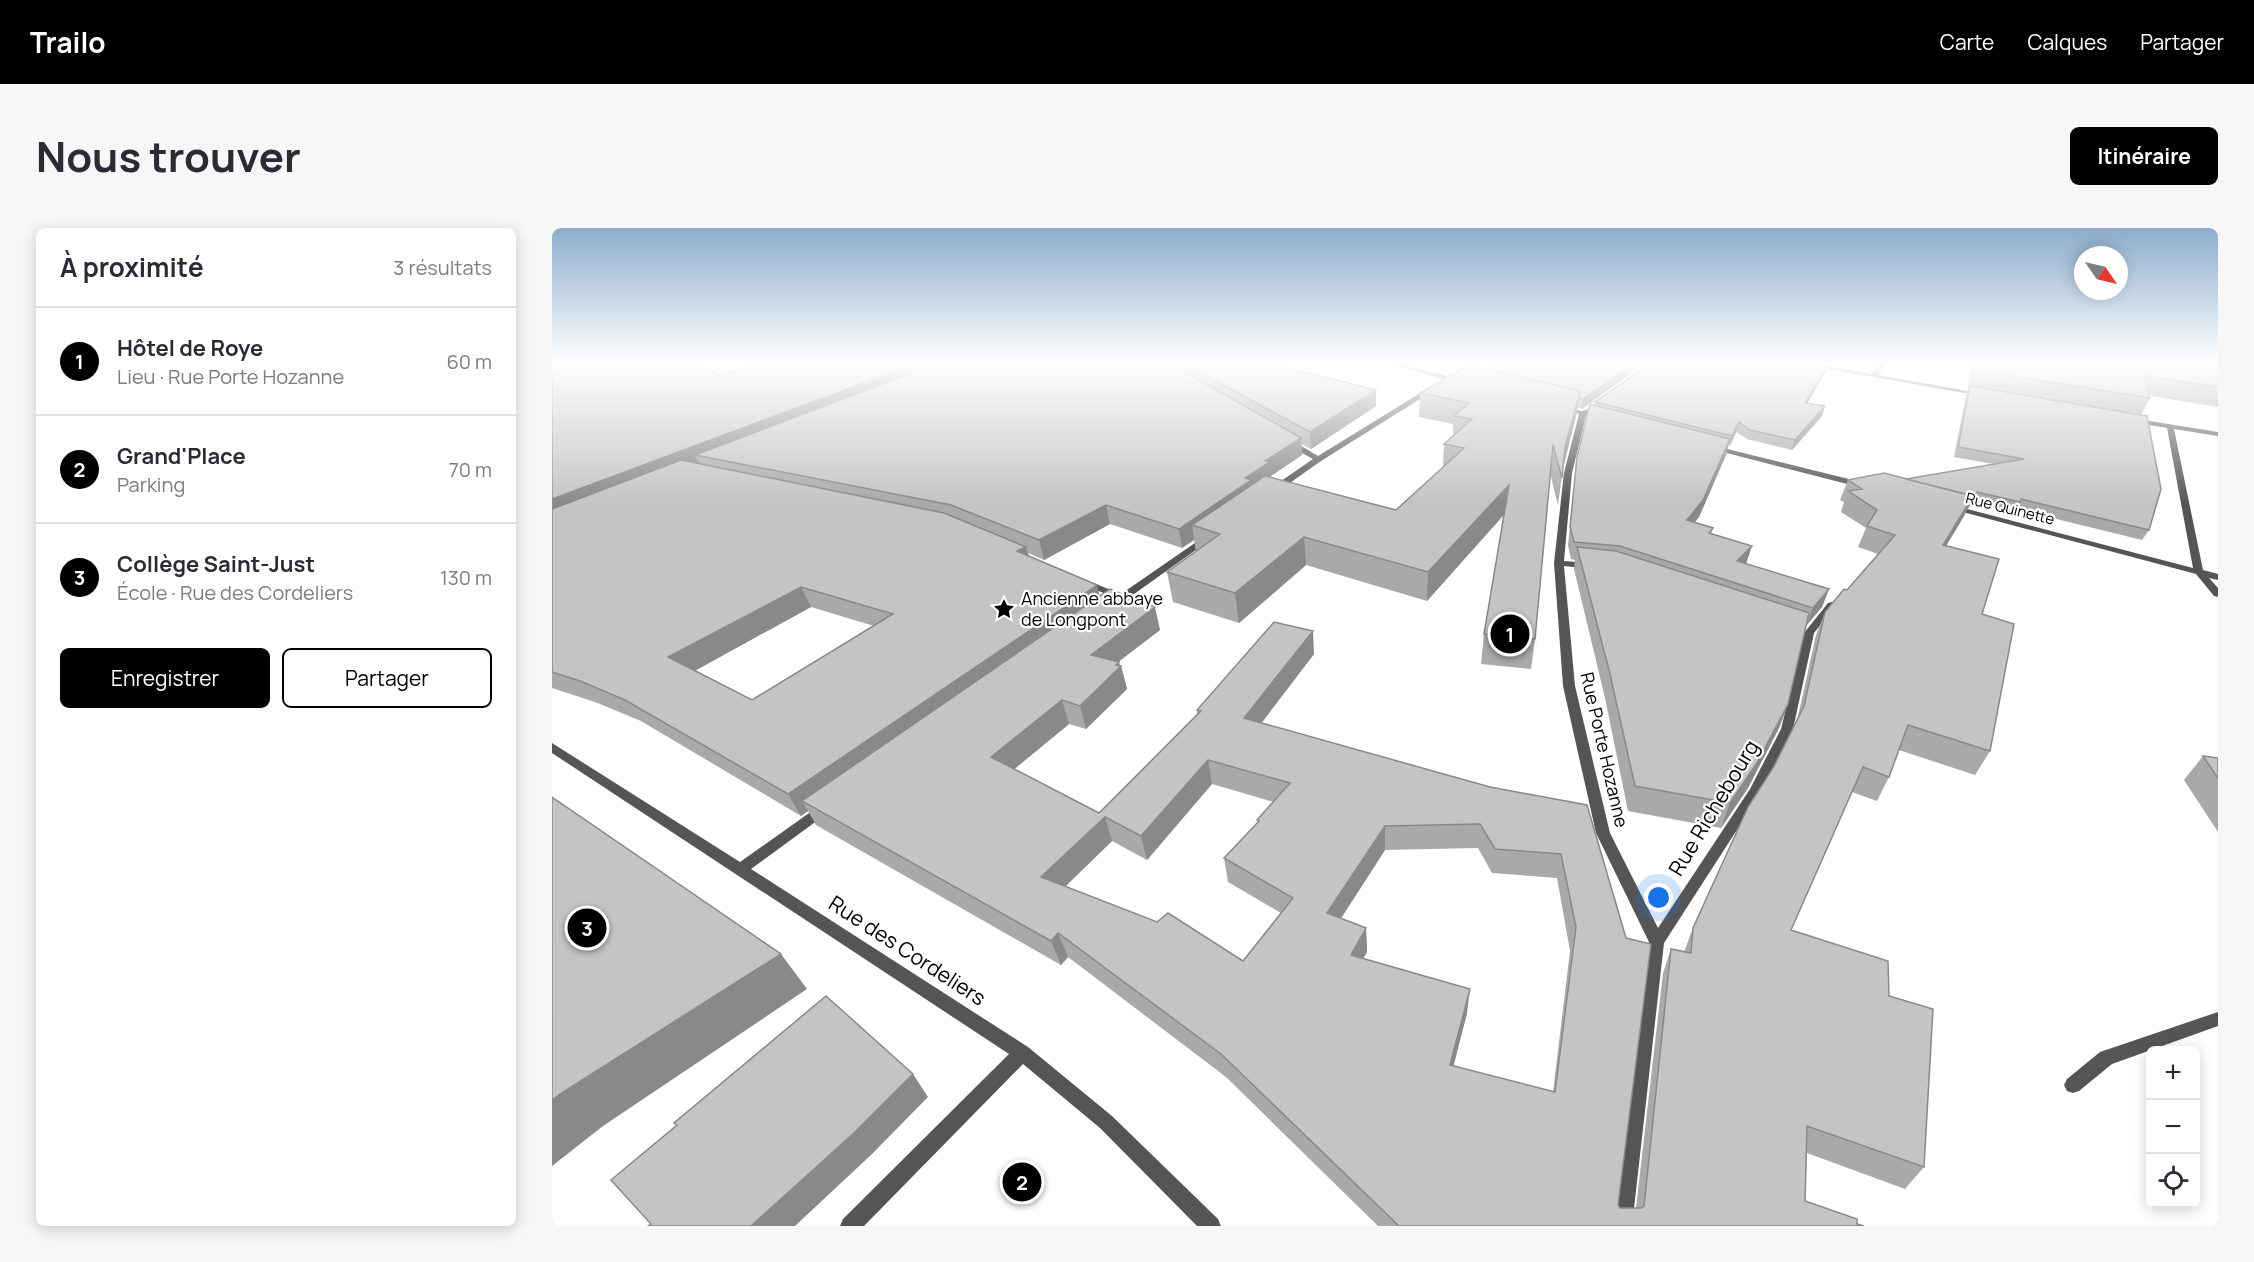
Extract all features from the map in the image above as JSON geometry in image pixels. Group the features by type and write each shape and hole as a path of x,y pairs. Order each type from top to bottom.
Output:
{"street":[{"path":"1262,499 1318,459 1395,411"},
{"name":"Rue Porte Hozanne","path":"1587,411 1568,473 1559,563 1569,686 1603,833 1657,942"},
{"path":"1588,411 1605,419"},
{"path":"2126,419 2218,434"},
{"path":"2170,426 2199,572 2218,594"},
{"path":"1278,436 1318,459"},
{"path":"1709,446 1869,487"},
{"name":"Rue Quinette","path":"1938,505 2218,577"},
{"path":"1102,612 1215,532"},
{"path":"1559,563 1603,567"},
{"path":"1070,576 1122,598"},
{"name":"Rue Richebourg","path":"1623,1226 1657,942 1756,791 1787,729 1804,632 1839,597"},
{"name":"Rue des Cordeliers","path":"552,747 1022,1053 1106,1122 1211,1226"},
{"path":"741,869 829,806"},
{"path":"2073,1085 2106,1058 2218,1019"},
{"path":"850,1226 1022,1053"}],"building":[{"path":"552,411 789,411 552,499"},
{"path":"812,411 1253,411 1301,438 1265,461 1270,462 1245,478 1251,480 1179,529 1106,505 1039,540 951,505 695,455"},
{"path":"1271,411 1344,411 1310,432"},
{"path":"1460,411 1575,411 1565,447 1562,478 1553,445 1535,639 1484,634 1509,485 1428,572 1304,537 1235,593 1167,572 1220,534 1192,525 1265,476 1396,510 1464,448 1444,444 1472,419 1454,416"},
{"path":"1588,411 1616,411 1730,439 1703,500 1687,520 1713,528 1709,533 1752,546 1737,561 1829,589 1813,608 1620,546 1574,542 1570,527 1577,457"},
{"path":"1630,411 1821,411 1795,440 1750,430 1739,422 1732,436"},
{"path":"1965,411 2115,411 2147,416 2161,489 2149,530 2021,499 2020,502 1977,492 1972,497 1906,479 2024,459 1958,447"},
{"path":"681,460 944,513 1026,547 1017,551 1097,585 788,794 625,700 552,672 552,509","holes":["801,587 893,614 752,700 668,657"]},
{"path":"1884,473 1973,496 1943,545 1999,559 1982,614 2014,624 1990,751 1908,725 1889,777 1863,767 1791,930 1888,961 1889,996 1933,1009 1924,1167 1807,1126 1805,1201 1857,1219 1857,1224 1864,1226 1399,1226 1221,1054 1058,933 1051,941 802,801 1110,589 1155,607 1091,655 1119,662 1116,665 1121,666 1080,706 1062,700 991,757 1099,813 1201,711 1197,710 1274,622 1313,631 1244,718 1490,787 1587,805 1626,938 1651,944 1618,1205 1620,1208 1641,1208 1644,1206 1671,949 1691,953 1693,928 1748,807 1773,768 1804,706 1825,612 1895,535 1867,526 1877,510 1848,491 1862,489 1848,480","holes":["1208,760 1290,783 1257,820 1259,821 1224,858 1293,898 1243,961 1168,913 1157,922 1041,877 1105,817 1141,836","1480,824 1495,849 1561,854 1576,927 1555,1092 1450,1065 1470,989 1351,955 1366,928 1327,913 1385,826"]},
{"path":"1577,547 1616,551 1809,613 1788,704 1757,763 1730,803 1635,786 1610,674"},
{"path":"2203,756 2218,758 2218,778"},
{"path":"552,797 781,954 552,1100"},
{"path":"826,996 913,1074 854,1133 751,1226 648,1226 651,1224 611,1180 677,1125 674,1123"}],"place":[{"name":"Ancienne abbaye de Longpont","path":"1004,609"},
{"name":"Hôtel de Roye","path":"1510,634"},
{"name":"Collège Saint-Just","path":"587,928"},
{"name":"Grand'Place","path":"1022,1182"}]}
